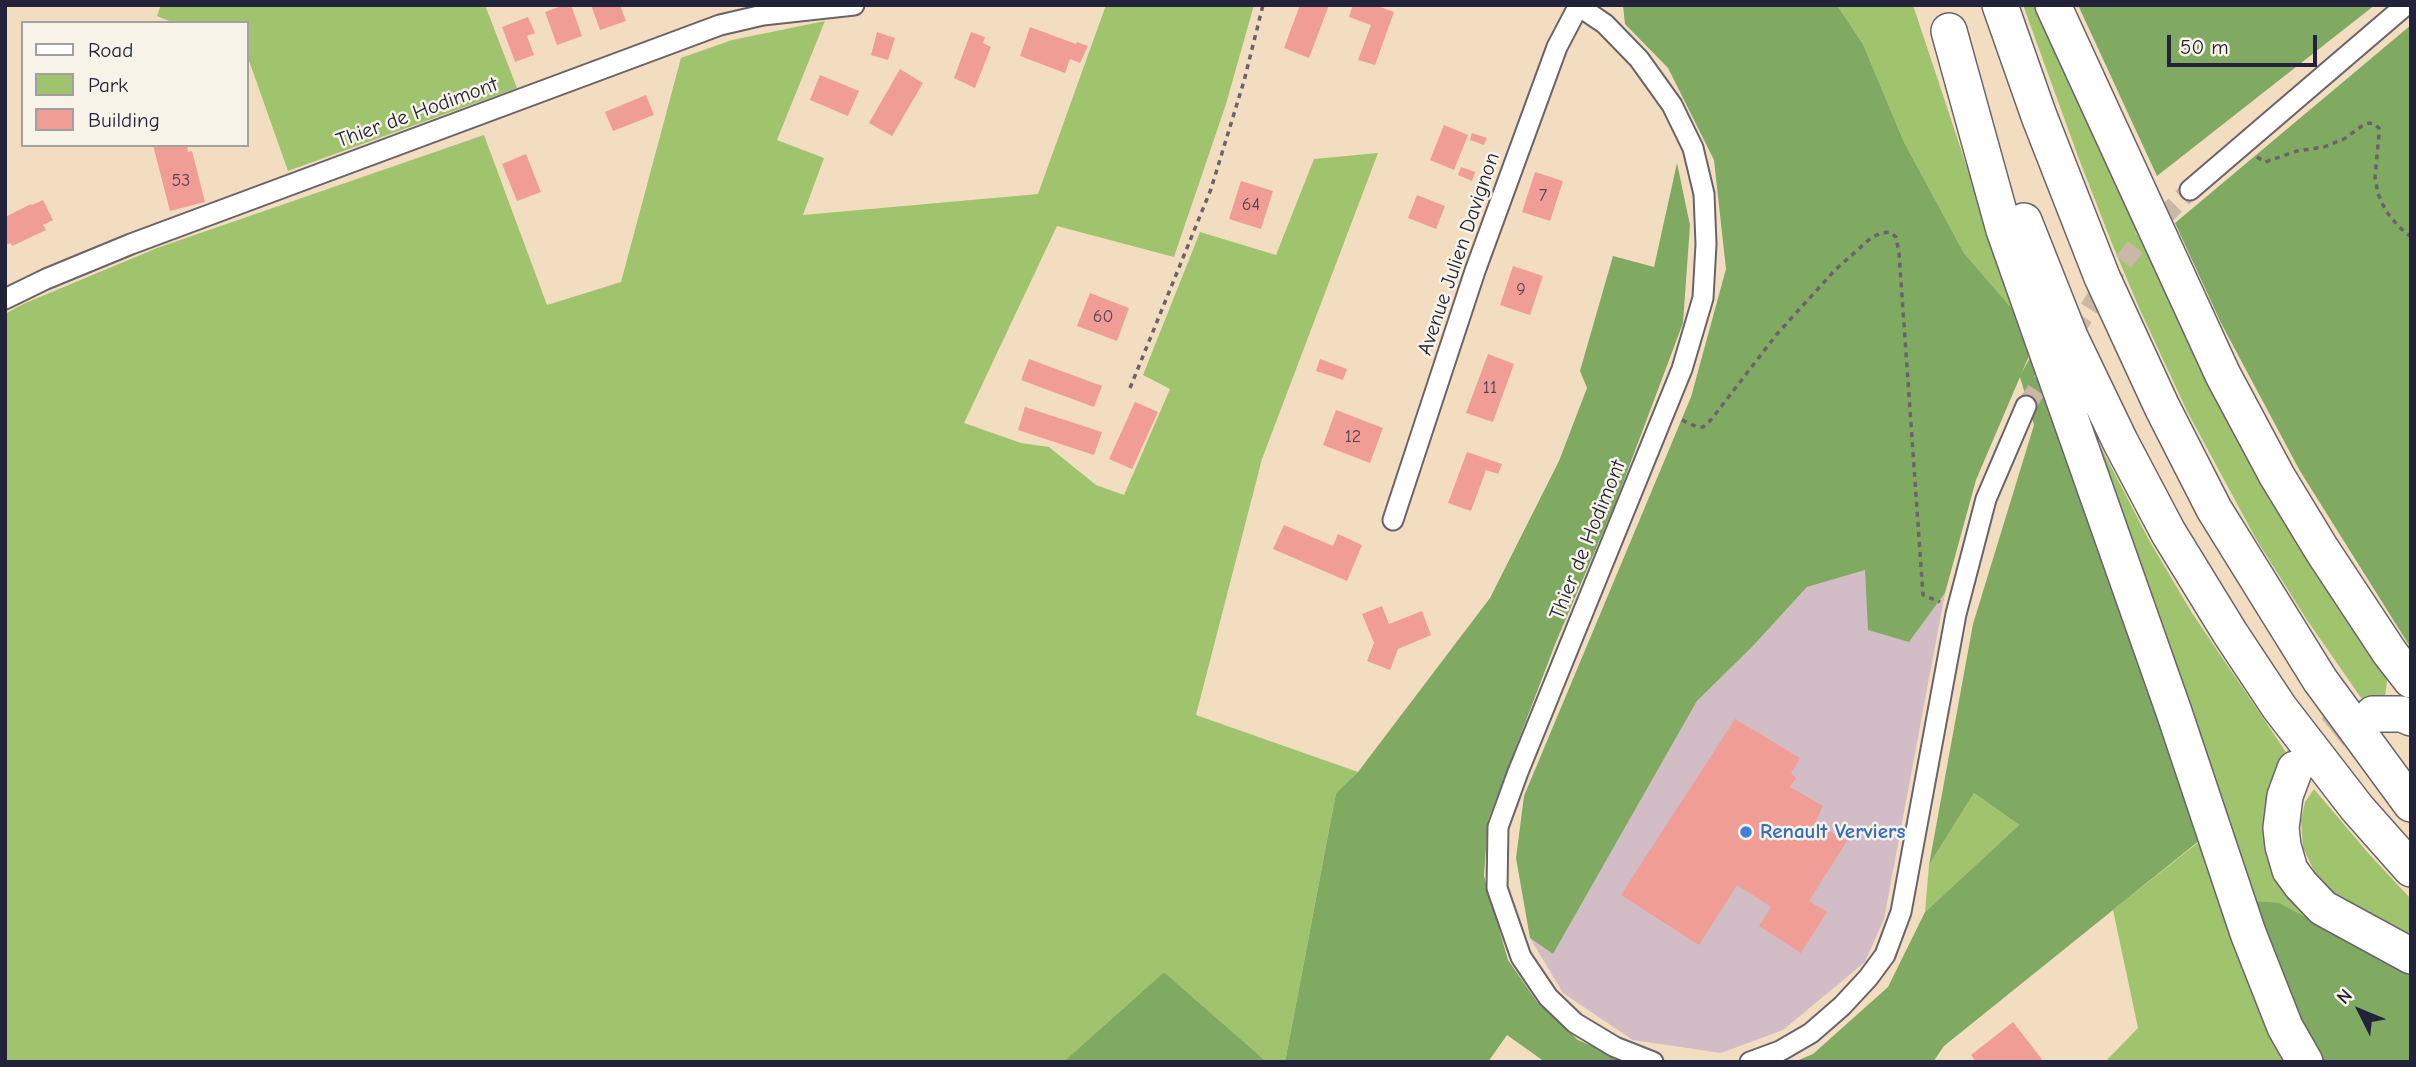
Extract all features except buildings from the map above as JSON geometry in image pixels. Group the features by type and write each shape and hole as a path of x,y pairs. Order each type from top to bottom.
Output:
{"highway":[{"path":"2000,5 2039,116 2102,277 2162,407 2208,497 2320,680 2411,804"},
{"path":"2053,5 2223,375 2277,476 2322,550 2411,680"},
{"path":"1945,18 2070,337 2168,532 2279,707 2357,808 2411,869"},
{"path":"1945,18 2004,230 2174,712 2248,933 2285,1027 2305,1062"},
{"path":"2373,714 2402,714 2411,718"},
{"path":"2295,769 2285,796 2281,828 2290,870 2301,886 2323,908 2411,956"}],"street":[{"name":"Thier de Hodimont","path":"5,299 131,244 720,25 763,15 854,5"},
{"path":"2190,190 2406,5"},
{"name":"Thier de Hodimont","path":"1578,6 1605,24 1639,59 1672,105 1693,148 1704,194 1706,244 1703,298 1682,369 1518,772 1499,827 1497,888 1521,957 1548,997 1575,1023 1615,1047 1653,1062"},
{"name":"Avenue Julien Davignon","path":"1393,520 1475,271 1557,47 1578,6"},
{"path":"1750,1062 1780,1051 1811,1033 1842,1006 1885,955 1901,912 1959,605 1986,499 2026,406"}],"path":[{"path":"1130,388 1212,188 1244,81 1263,5"},
{"path":"2240,147 2265,162 2297,151 2324,147 2369,123 2374,124 2379,128 2375,177 2378,194 2386,211 2411,237"},
{"path":"1664,412 1697,427 1703,427 1776,334 1835,270 1872,237 1890,232 1896,237 1899,253 1923,596 1933,601 1959,605"}],"shaded area":[{"path":"1865,569 1909,642 1945,593 1884,919 1865,962 1783,1030 1721,1053 1633,1040 1563,993 1530,938 1553,954 1697,701 1807,587"}],"green space":[{"path":"161,5 485,5 517,88 288,171 248,58 248,21 169,21 157,16"},
{"path":"1106,5 1254,5 1226,104 1174,257 1057,226 964,423 1021,443 1049,447 1096,485 1124,495 1170,389 1143,375 1200,232 1276,255 1314,159 1378,153 1262,459 1196,715 1358,772 1336,793 1285,1062 1267,1062 1164,972 1063,1062 5,1062 5,314 157,248 484,135 547,305 621,282 681,58 732,40 825,21 777,140 824,158 803,215 1038,194"},
{"path":"1623,5 1837,5 1863,44 1904,142 1964,253 2015,312 2030,354 2021,374 2032,354 2200,840 1944,1046 1933,1062 1794,1062 1813,1054 1888,987 1925,912 2019,825 1974,793 1929,865 1973,624 2034,425 2020,377 1976,480 1945,593 1909,642 1868,630 1865,570 1807,587 1697,701 1553,954 1530,938 1516,858 1524,796 1691,397 1726,269 1714,160 1668,68 1625,24"},
{"path":"1837,5 1913,5 2015,312 1964,253 1904,142 1863,44"},
{"path":"2023,5 2040,5 2385,668 2385,696 2376,703 2366,705 2307,620 2256,539 2187,411 2113,246"},
{"path":"2078,5 2375,5 2157,176"},
{"path":"2411,25 2409,645 2300,471 2221,323 2175,223"},
{"path":"1677,163 1690,225 1683,323 1615,504 1556,642 1488,820 1484,876 1508,960 1537,1002 1578,1040 1628,1062 1545,1062 1507,1035 1488,1062 1285,1062 1336,793 1358,772 1490,598 1559,461 1587,388 1580,371 1613,256 1654,267"},
{"path":"2092,430 2149,540 2192,613 2286,752 2273,776 2266,805 2265,836 2324,925 2253,901"},
{"path":"2314,789 2411,899 2411,938 2337,898 2318,879 2303,848 2301,821 2305,802"},
{"path":"1974,793 2019,825 1925,912 1929,865"},
{"path":"2200,841 2286,1062 2105,1062 2138,1028 2113,910"},
{"path":"2253,901 2279,903 2411,973 2411,1062 2323,1062 2282,981"},
{"path":"1164,972 1267,1062 1063,1062"}],"tunnel":[{"path":"2026,406 2103,287 2143,238 2190,190"},
{"path":"2295,769 2309,751 2345,722 2373,714"}],"place":[{"name":"Renault Verviers","path":"1746,832"}]}
